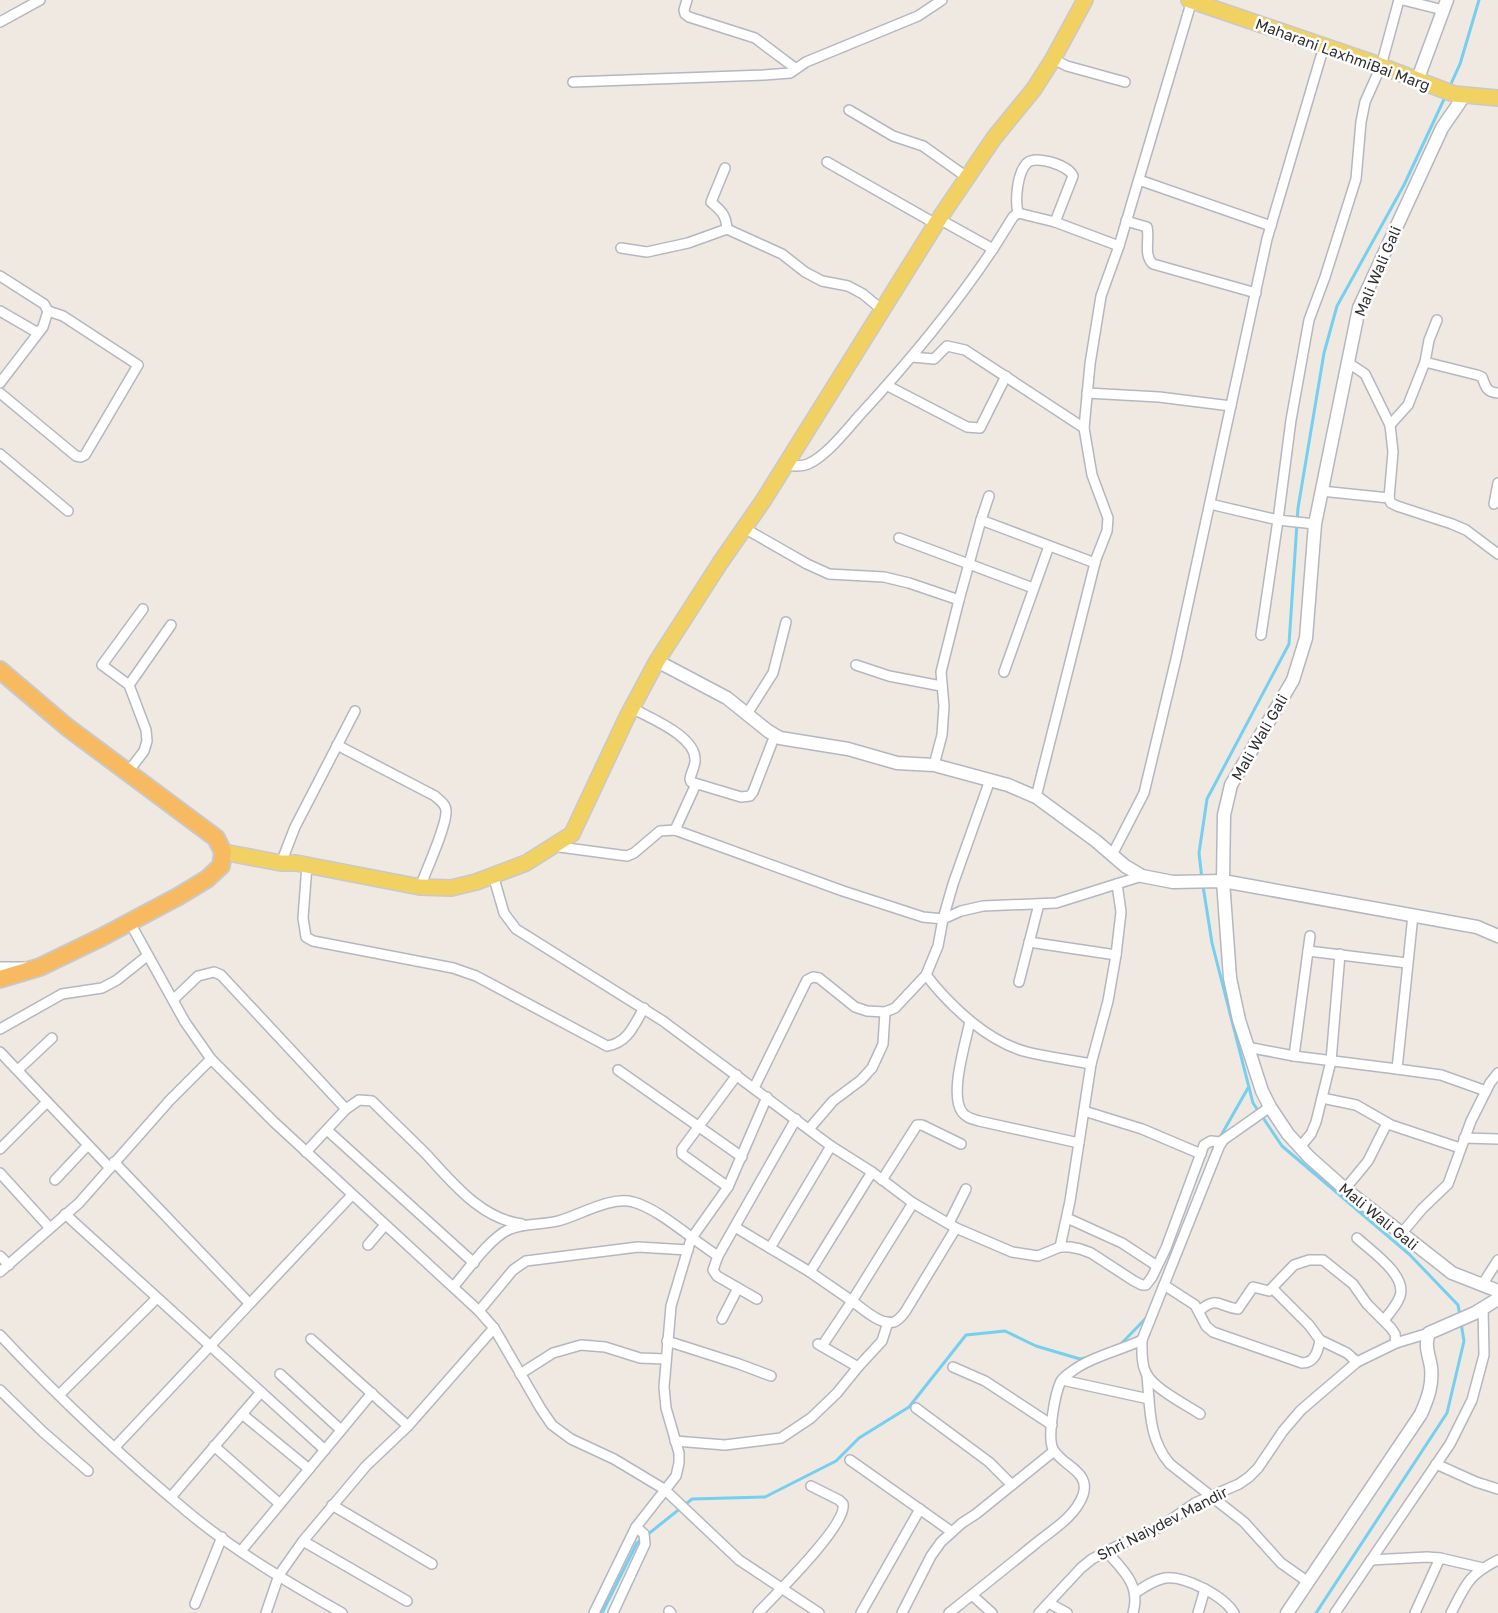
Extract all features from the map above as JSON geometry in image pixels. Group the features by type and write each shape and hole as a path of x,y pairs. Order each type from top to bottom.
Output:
{"highway":[{"path":"0,670 67,727 216,838 223,852 221,866 207,879 40,967 0,979"}],"main road":[{"path":"223,852 281,863 307,865 420,887 451,888 526,863 572,834 657,661 786,465 881,309 938,221 994,138 1034,89 1085,0"},
{"name":"Maharani LaxhmiBai Marg","path":"1191,0 1381,66 1424,84 1459,95 1498,98"}],"street":[{"path":"0,21 40,0"},
{"path":"687,0 684,10 688,17 755,38 795,68"},
{"path":"573,82 790,73 795,68 851,42 918,16 942,0"},
{"path":"1035,797 1095,563 1107,531 1108,518 1092,475 1084,428 1101,296 1119,246 1191,0"},
{"path":"1261,635 1291,420 1309,320 1353,189 1365,102 1381,66 1401,0 1445,5 1424,84"},
{"path":"1112,855 1144,793 1176,659 1271,226 1324,46"},
{"path":"1053,59 1067,66 1125,82"},
{"name":"Mali Wali Gali","path":"1459,95 1366,289 1354,324 1321,491 1308,524 1306,638 1293,680 1231,785 1224,815 1222,881 1230,978 1266,1110 1300,1147 1345,1189 1401,1234 1452,1273 1498,1291"},
{"path":"849,110 893,136 923,146 968,178"},
{"path":"1017,213 1015,196 1025,166 1029,161 1061,165 1070,170 1073,176 1055,222"},
{"path":"827,162 993,249"},
{"path":"725,168 711,202 723,212 728,229"},
{"path":"1139,180 1271,226"},
{"path":"1017,213 1055,222 1119,246"},
{"path":"786,465 800,467 816,460 888,386 938,326 1017,213"},
{"path":"1126,221 1148,227 1147,255 1153,264 1256,292"},
{"path":"621,248 647,252 669,248 728,229 782,254 805,272 822,281 848,286 863,294 881,309"},
{"path":"0,276 44,304 48,311 47,320 0,383"},
{"path":"0,311 38,333"},
{"path":"0,393 76,456 85,455 138,365 63,316 48,311"},
{"path":"1390,425 1408,405 1425,362 1429,340 1437,321"},
{"path":"912,357 934,358 947,346 965,350 1084,428"},
{"path":"1347,362 1365,374 1390,425 1393,452 1389,498 1391,503 1466,530 1498,555"},
{"path":"1425,362 1482,377 1486,388 1490,392 1498,393"},
{"path":"888,386 967,427 980,428 1006,376"},
{"path":"1087,393 1159,397 1231,406"},
{"path":"0,454 68,511"},
{"path":"1494,504 1498,483"},
{"path":"1321,491 1389,498"},
{"path":"934,765 942,735 944,706 941,672 968,563 989,496"},
{"path":"1210,504 1290,523 1308,524"},
{"path":"981,520 1095,563"},
{"path":"744,528 829,574 884,577 920,586 959,600"},
{"path":"899,538 1033,588"},
{"path":"1004,672 1049,546"},
{"path":"128,772 144,751 147,741 146,730 129,685 102,665 143,609"},
{"path":"747,714 772,673 786,622"},
{"path":"129,685 171,625"},
{"path":"657,661 727,698 775,735 791,740 848,749 897,763 934,765 990,780 1035,797 1125,866 1142,876 1173,882 1222,881 1477,927 1498,936"},
{"path":"856,665 897,678 941,686"},
{"path":"632,708 672,730 692,748 696,762 690,779 696,784 741,797 750,796 753,792 775,735"},
{"path":"281,863 295,827 355,711"},
{"path":"337,745 435,796 444,804 446,810 444,823 420,887"},
{"path":"754,1088 807,980 813,977 819,978 855,1007 867,1011 885,1012 895,1008 926,975 933,962 943,919 990,780"},
{"path":"675,830 696,784"},
{"path":"552,846 627,856 634,853 660,831 675,830 843,891 923,917 943,919 961,911 983,906 1056,903 1142,876"},
{"path":"307,865 303,918 306,937 313,941 453,968 476,975 607,1046 616,1045 627,1037 644,1008"},
{"path":"493,875 504,913 516,929 644,1008 831,1146 872,1172 913,1203 953,1225 1012,1252 1038,1257 1060,1247 1070,1247 1091,1253 1142,1285 1150,1281 1166,1248 1204,1145 1218,1141 1266,1110"},
{"path":"1060,1247 1067,1218 1091,1064 1106,1011 1116,955 1121,912 1118,884"},
{"path":"1019,982 1039,904"},
{"path":"1397,1069 1413,915"},
{"path":"129,921 185,1022 211,1059 306,1152 479,1311 494,1328 552,1425 571,1439 614,1459 665,1490 740,1560 819,1613"},
{"path":"1294,1056 1310,936"},
{"path":"1029,942 1116,955"},
{"path":"1308,951 1407,963"},
{"path":"1300,1147 1311,1134 1316,1122 1331,1061 1340,954"},
{"path":"0,1029 62,994 102,988 117,980 147,956"},
{"path":"0,967 40,967"},
{"path":"172,1000 198,976 214,972 221,975 346,1109"},
{"path":"926,975 944,998 970,1021 1002,1041 1026,1052 1091,1064"},
{"path":"809,1129 833,1101 861,1080 872,1068 883,1044 885,1012"},
{"path":"970,1021 957,1095 962,1112 968,1118 979,1121 1079,1143"},
{"path":"18,1071 52,1038"},
{"path":"1247,1047 1294,1056 1441,1075 1486,1091"},
{"path":"0,1052 88,1145 112,1165 249,1303"},
{"path":"0,1272 65,1214 211,1059"},
{"path":"618,1071 742,1157"},
{"path":"1401,1234 1422,1209 1448,1184 1464,1138 1486,1091 1498,1073"},
{"path":"728,1187 682,1154 682,1149 737,1075"},
{"path":"594,1613 642,1534 665,1490 676,1476 679,1453 665,1397 665,1359 671,1306 691,1239 728,1187 767,1097"},
{"path":"1322,1098 1356,1105 1387,1123 1461,1148"},
{"path":"306,1152 346,1109 359,1100 372,1101 464,1194 498,1217 510,1222 529,1225"},
{"path":"0,1149 47,1102"},
{"path":"1084,1111 1142,1129 1201,1154"},
{"path":"757,1299 717,1276 713,1270 718,1256 796,1119"},
{"path":"1345,1189 1368,1161 1387,1123"},
{"path":"882,1180 917,1125 922,1125 961,1144"},
{"path":"327,1130 474,1263"},
{"path":"1464,1138 1498,1139"},
{"path":"1200,1414 1158,1387 1147,1375 1143,1366 1142,1340 1179,1251 1218,1141"},
{"path":"55,1180 88,1145"},
{"path":"770,1248 831,1146"},
{"path":"810,1272 872,1172"},
{"path":"0,1173 50,1228"},
{"path":"735,1227 888,1322 898,1320 905,1312 953,1225 966,1189"},
{"path":"115,1447 352,1195"},
{"path":"454,1286 494,1241 508,1230 558,1221 618,1200 633,1202 657,1212 691,1239 718,1256"},
{"path":"858,1368 820,1345 852,1301 913,1203"},
{"path":"65,1214 325,1450"},
{"path":"1067,1218 1122,1243 1157,1266"},
{"path":"368,1245 385,1226"},
{"path":"1357,1238 1398,1276 1401,1286 1400,1296 1384,1320"},
{"path":"479,1311 513,1270 526,1261 638,1247 688,1250"},
{"path":"1166,1248 1179,1251"},
{"path":"0,1256 9,1265"},
{"path":"1199,1311 1205,1305 1216,1302 1238,1309 1253,1287 1264,1290 1273,1289 1294,1265 1310,1260 1323,1260 1353,1284 1366,1304 1384,1320 1395,1334 1396,1343"},
{"path":"1482,1285 1498,1260"},
{"path":"1164,1285 1195,1305 1206,1326 1213,1332 1302,1363 1307,1363 1315,1356 1320,1340"},
{"path":"722,1319 738,1288"},
{"path":"1273,1289 1310,1325 1320,1340 1347,1353 1358,1362"},
{"path":"59,1395 156,1299"},
{"path":"1287,1613 1421,1414 1428,1398 1431,1382 1431,1366 1426,1344 1429,1333 1498,1299"},
{"path":"1335,1613 1450,1444 1472,1400 1484,1355 1485,1328 1479,1310"},
{"path":"675,1441 725,1445 781,1438 811,1418 837,1393 882,1341 888,1322"},
{"path":"266,1613 279,1575 303,1540 366,1466 408,1426 494,1328"},
{"name":"Shri Naiydev Mandir","path":"1039,1613 1081,1568 1106,1551 1162,1526 1195,1503 1239,1484 1249,1477 1258,1468 1282,1431 1301,1410 1358,1362 1396,1343 1429,1333"},
{"path":"0,1335 59,1395 190,1514 241,1551 342,1613"},
{"path":"311,1338 408,1426"},
{"path":"949,1613 1065,1521 1082,1498 1085,1488 1084,1481 1080,1474 1054,1451 1051,1443 1056,1396 1062,1380 1082,1365 1142,1340"},
{"path":"667,1341 771,1376"},
{"path":"520,1374 554,1353 581,1345 604,1347 640,1358 665,1359"},
{"path":"953,1367 985,1381 1052,1425"},
{"path":"280,1374 341,1430"},
{"path":"1147,1375 1154,1436 1161,1454 1208,1496 1244,1522 1281,1563 1308,1582"},
{"path":"1062,1380 1149,1399"},
{"path":"0,1390 88,1471"},
{"path":"171,1497 261,1392"},
{"path":"241,1551 372,1393"},
{"path":"916,1408 989,1462 1012,1485"},
{"path":"242,1414 309,1469"},
{"path":"214,1446 280,1504"},
{"path":"902,1613 931,1556 952,1532 1054,1451"},
{"path":"850,1460 952,1532"},
{"path":"1436,1464 1476,1482 1498,1488"},
{"path":"758,1613 818,1547 844,1511 843,1504 839,1500 811,1486"},
{"path":"332,1505 432,1564"},
{"path":"861,1613 920,1509"},
{"path":"614,1613 628,1585 642,1534"},
{"path":"195,1604 222,1537"},
{"path":"303,1540 407,1601"},
{"path":"1106,1551 1131,1581 1135,1593 1133,1613"},
{"path":"1371,1560 1440,1558 1483,1568"},
{"path":"1415,1613 1440,1558"},
{"path":"1452,1613 1469,1580 1483,1568 1498,1560"},
{"path":"1135,1593 1154,1582 1173,1577 1205,1589 1225,1603 1234,1613"},
{"path":"1198,1613 1205,1589"},
{"path":"972,1595 992,1613"},
{"path":"1049,1603 1067,1613"}],"waterway":[{"path":"1450,86 1460,64 1479,0"},
{"path":"1202,879 1199,853 1207,799 1289,644 1298,508 1324,353 1337,306 1404,185 1446,95"},
{"path":"1203,886 1212,943 1253,1103 1282,1146 1409,1254 1458,1305 1460,1316"},
{"path":"1219,1139 1248,1088"},
{"path":"1120,1345 1146,1318"},
{"path":"1316,1613 1447,1413 1464,1341 1461,1323"},
{"path":"602,1613 637,1543 692,1499 765,1497 836,1461 859,1438 909,1407 966,1335 1005,1331 1036,1346 1080,1359 1089,1357"}]}
